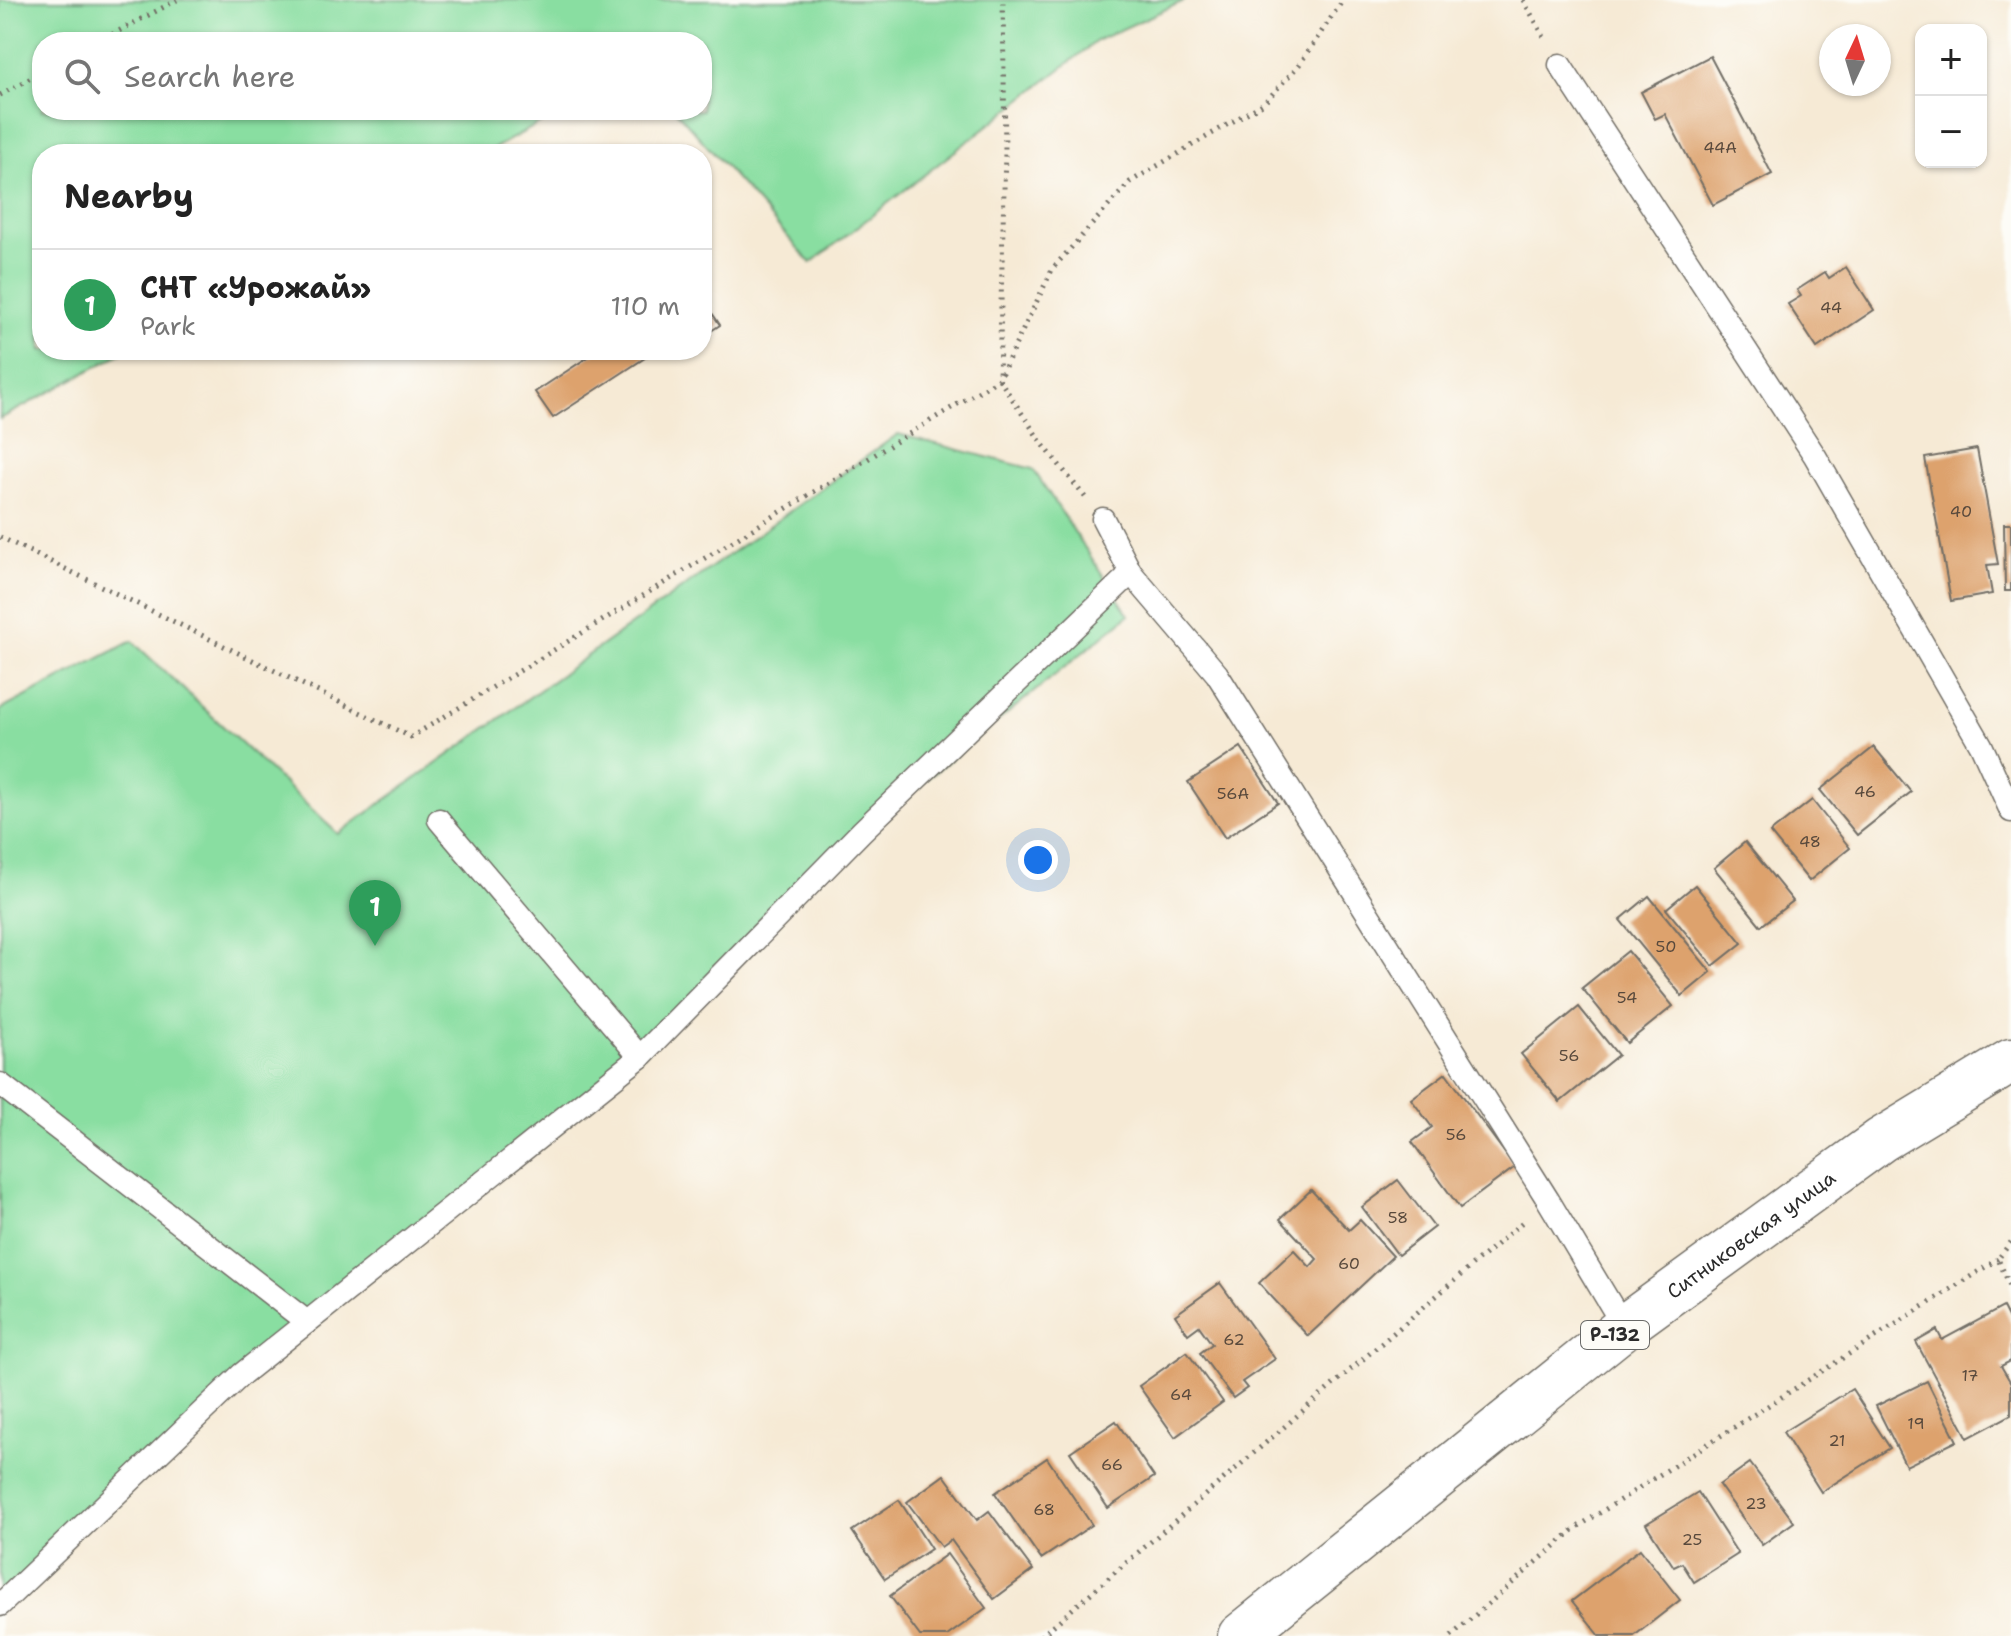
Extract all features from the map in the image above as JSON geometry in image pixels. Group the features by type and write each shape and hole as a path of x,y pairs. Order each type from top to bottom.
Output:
{"main road":[{"name":"Ситниковская улица","path":"1240,1636 1624,1327 1881,1140 2011,1061"}],"lane":[{"path":"1560,65 1815,456 1981,745 2011,811"},
{"path":"1103,519 1131,573 1217,674 1548,1200 1624,1327"},
{"path":"0,1605 242,1374 640,1057 862,831 1131,573"},
{"path":"439,820 640,1057"},
{"path":"0,1084 307,1322"}],"path":[{"path":"117,32 177,0"},
{"path":"1003,0 1005,152 999,379 1041,442 1103,519"},
{"path":"0,537 411,737 999,379 1053,268 1130,182 1264,103 1299,65 1343,0"},
{"path":"1523,0 1560,65"},
{"path":"0,95 32,77"},
{"path":"1041,1636 1548,1200"},
{"path":"1451,1636 1576,1528 1998,1259 2011,1242"},
{"path":"1998,1259 2011,1288"}],"green space":[{"path":"0,0 1186,0 1098,40 811,263 712,152 712,144 705,144 684,120 712,120 712,32 32,32 32,120 546,120 502,144 32,144 32,360 109,360 0,419"},
{"path":"898,434 1033,469 1129,615 862,831 640,1057 242,1374 0,1605 0,710 132,641 338,834"}],"building":[{"path":"1710,56 1772,174 1713,205 1665,114 1655,119 1641,92"},
{"path":"1846,267 1874,310 1817,348 1788,304 1801,296 1797,290 1825,272 1829,278"},
{"path":"712,313 720,325 712,330"},
{"path":"584,360 642,360 553,418 535,392"},
{"path":"1977,449 1998,564 1987,565 1992,594 1951,601 1925,458"},
{"path":"2004,524 2011,524 2011,591 2005,591"},
{"path":"1241,747 1278,803 1225,838 1188,782"},
{"path":"1874,747 1911,792 1857,835 1820,790"},
{"path":"1812,800 1850,848 1809,881 1770,833"},
{"path":"1745,842 1793,901 1761,926 1714,868"},
{"path":"1695,885 1742,943 1713,966 1666,909"},
{"path":"1649,896 1711,972 1682,996 1620,920"},
{"path":"1628,951 1673,1006 1627,1043 1582,988"},
{"path":"1579,1007 1618,1055 1560,1102 1521,1054"},
{"path":"1446,1073 1515,1167 1460,1208 1412,1142 1432,1127 1411,1099"},
{"path":"1398,1180 1434,1227 1398,1255 1362,1207"},
{"path":"1311,1190 1349,1230 1360,1220 1393,1256 1308,1336 1259,1283 1294,1250 1310,1267 1317,1259 1280,1219"},
{"path":"1220,1283 1275,1359 1242,1382 1247,1388 1233,1398 1200,1353 1212,1344 1199,1326 1188,1334 1175,1315"},
{"path":"2003,1307 2011,1323 2011,1361 2001,1366 2011,1383 2011,1415 1968,1438 1916,1342 1937,1330 1942,1340"},
{"path":"1187,1352 1223,1402 1175,1437 1139,1386"},
{"path":"1927,1381 1957,1441 1906,1466 1876,1406"},
{"path":"1852,1389 1890,1448 1821,1492 1783,1432"},
{"path":"1116,1421 1154,1477 1108,1508 1070,1452"},
{"path":"1047,1458 1092,1525 1041,1559 995,1493"},
{"path":"1750,1463 1794,1522 1762,1545 1719,1485"},
{"path":"944,1475 977,1520 989,1511 1033,1570 994,1599 951,1540 941,1547 907,1502"},
{"path":"1698,1492 1738,1554 1694,1582 1682,1563 1674,1567 1646,1524"},
{"path":"899,1500 931,1549 885,1579 852,1531"},
{"path":"1640,1549 1680,1600 1634,1636 1600,1636 1572,1601"},
{"path":"947,1554 986,1608 947,1636 920,1636 890,1596"}],"place":[{"name":"СНТ «Урожай»","path":"375,946"}]}
